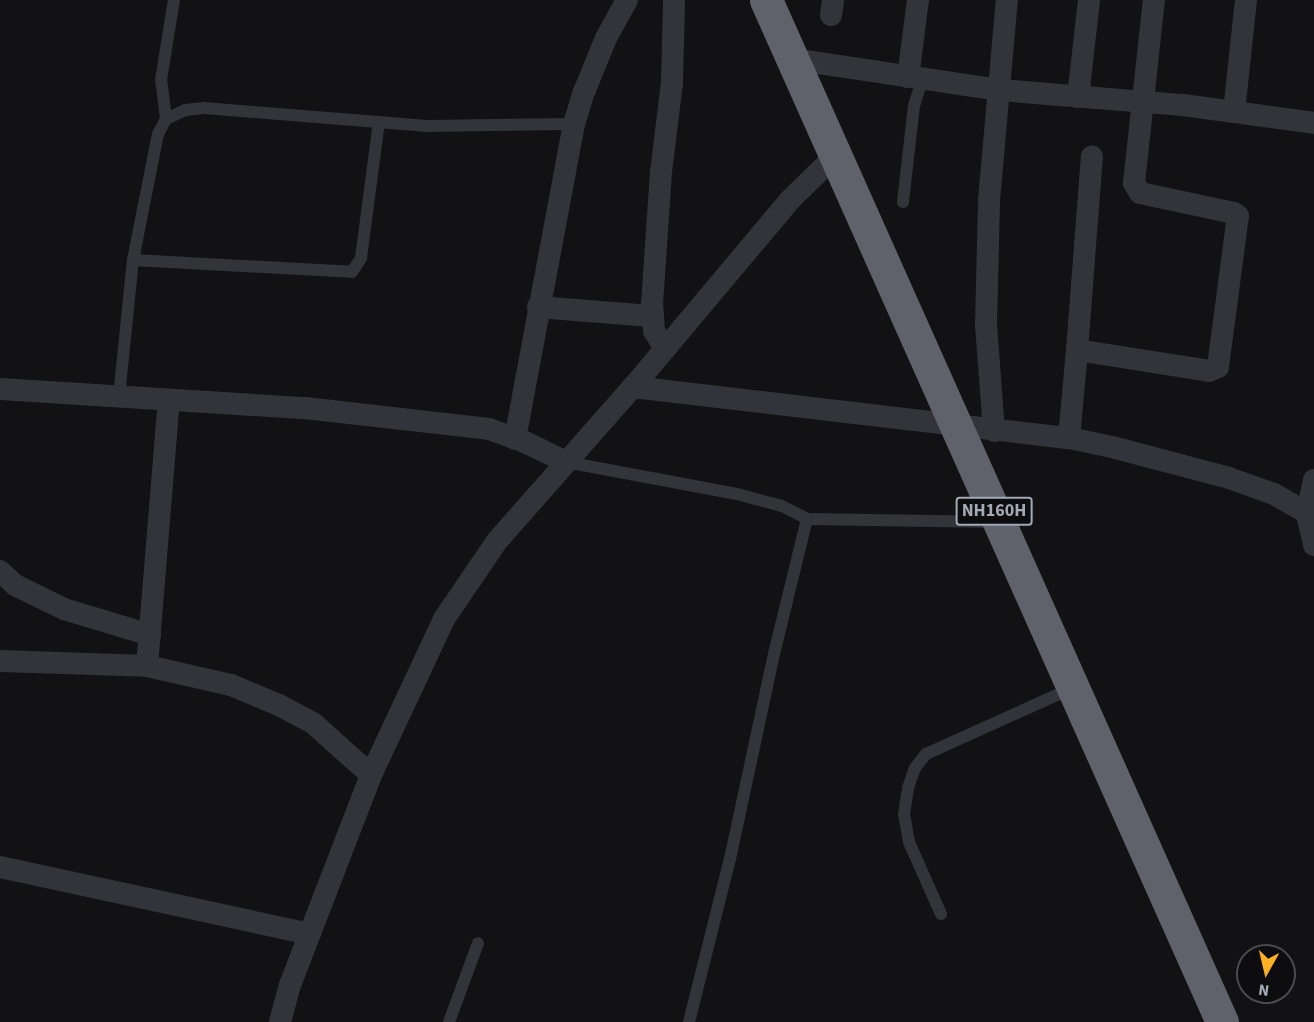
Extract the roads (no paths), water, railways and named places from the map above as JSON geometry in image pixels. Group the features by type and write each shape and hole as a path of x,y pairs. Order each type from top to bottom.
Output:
{"highway":[{"name":"NH160H","path":"766,0 1222,1022"}],"street":[{"path":"515,439 574,124 606,38 627,0"},
{"path":"665,348 654,331 651,316 661,172 672,83 674,0"},
{"path":"915,78 918,0"},
{"path":"994,431 986,325 989,200 1007,0"},
{"path":"1078,97 1089,0"},
{"path":"1077,350 1209,371 1218,367 1238,216 1234,213 1140,193 1135,189 1154,0"},
{"path":"1234,112 1246,0"},
{"path":"792,59 999,90 1142,102 1314,123"},
{"path":"280,1022 310,934 371,775 444,619 497,541 633,387 790,200 835,156"},
{"path":"1069,438 1092,156"},
{"path":"538,307 651,316"},
{"path":"633,387 1069,438 1229,478 1274,494 1311,516"},
{"path":"0,389 305,408 489,429 566,462"},
{"path":"147,666 169,400"},
{"path":"1314,480 1311,516 1314,545"},
{"path":"0,571 15,585 64,609 150,635"},
{"path":"0,661 147,666 231,685 279,705 314,724 371,775"},
{"path":"0,867 310,934"}],"lane":[{"path":"119,397 133,260 158,134 166,119 161,80 174,0"},
{"path":"903,202 915,78"},
{"path":"166,119 185,110 204,108 379,122 472,126 574,124"},
{"path":"133,260 352,272 361,258 379,122"},
{"path":"566,462 737,494 782,506 807,519 999,522"},
{"path":"688,1022 730,859 774,654 807,519"},
{"path":"941,914 909,842 904,814 908,788 915,768 926,754 1073,688"},
{"path":"449,1022 478,943"}]}
